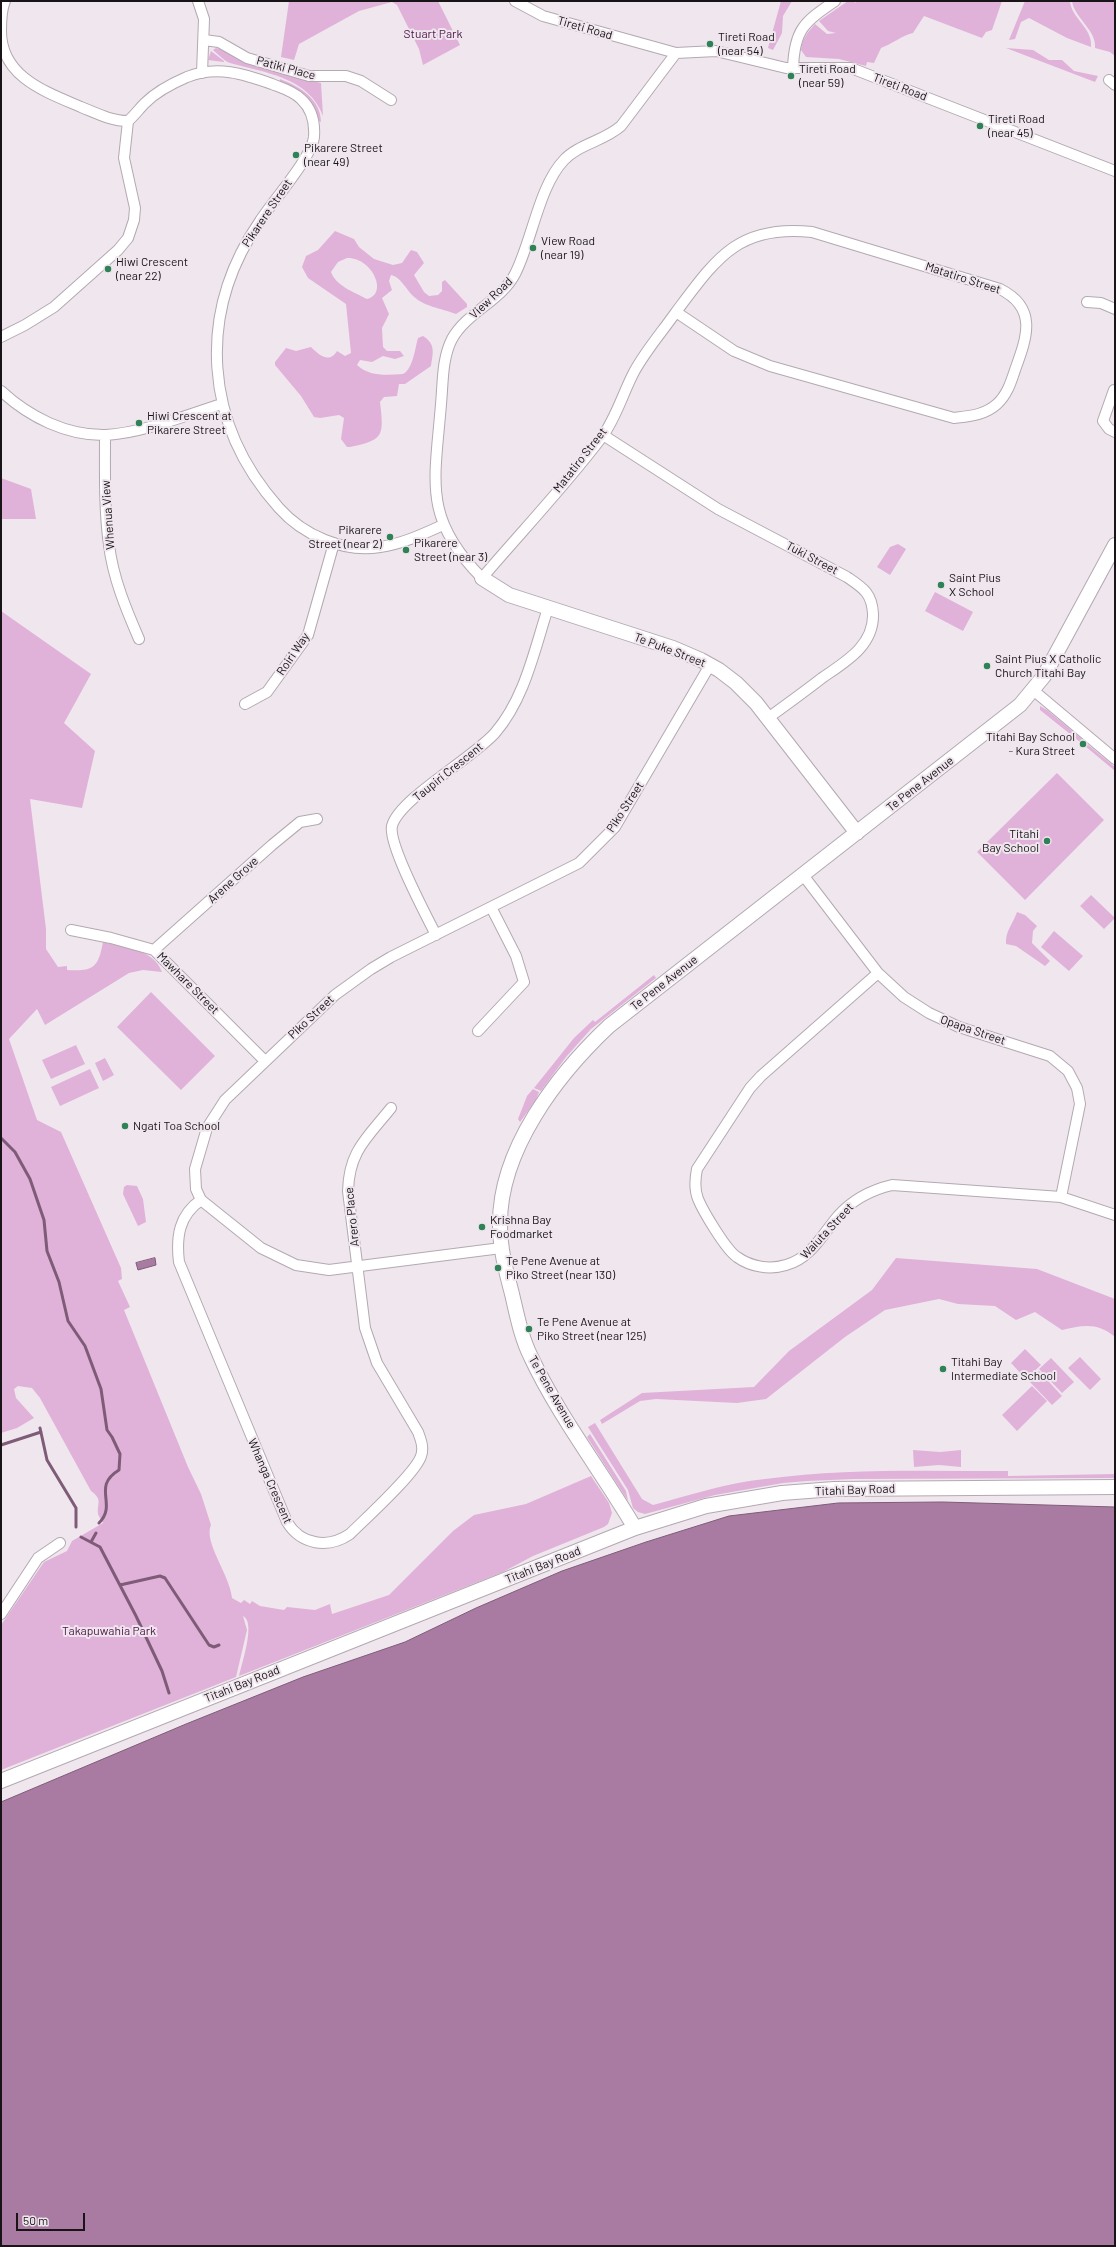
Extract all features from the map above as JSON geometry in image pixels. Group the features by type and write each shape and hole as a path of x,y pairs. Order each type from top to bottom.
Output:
{"street":[{"path":"1,337 30,322 54,307 118,250 128,238 134,220 135,208 124,158 128,121 114,120 38,89 20,75 4,58 1,37 1,18 5,1"},
{"path":"198,1 203,12 204,40 202,73"},
{"name":"Tireti Road","path":"515,1 543,16 676,53 716,51 793,68 851,68 1115,171"},
{"path":"793,68 795,42 800,31 817,13 835,1"},
{"name":"Patiki Place","path":"204,40 219,42 247,58 309,76 346,76 362,82 391,100"},
{"name":"View Road","path":"443,526 438,508 435,473 446,357 452,339 463,325 514,276 549,185 560,165 572,154 610,135 621,126 676,53"},
{"name":"Pikarere Street","path":"128,121 146,102 165,89 188,77 202,73 232,72 296,94 307,106 314,126 314,140 248,238 233,270 225,293 219,320 217,356 222,404 245,463 261,486 281,510 295,523 322,539 354,547 380,547 410,539 443,526"},
{"name":"Matatiro Street","path":"482,578 603,435 637,367 676,312 707,270 723,254 745,241 767,233 782,230 797,230 826,235 1000,289 1016,300 1025,315 1027,326 1026,339 1007,393 997,405 980,414 954,418 770,366 734,351 676,312"},
{"path":"1087,302 1101,303 1115,310"},
{"path":"1114,390 1103,421 1109,429 1115,432"},
{"path":"1,391 28,414 58,427 105,435 135,430 222,404"},
{"name":"Whenua View","path":"105,435 105,507 109,547 124,602 139,639"},
{"name":"Tuki Street","path":"603,435 718,509 847,576 863,588 873,602 873,626 867,639 854,654 768,718"},
{"name":"Te Puke Street","path":"443,526 459,553 482,578 509,595 673,648 710,665 740,686 768,718 857,833"},
{"name":"Roiri Way","path":"245,704 267,692 308,635 334,543"},
{"name":"Te Pene Avenue","path":"635,1528 548,1390 530,1356 522,1336 500,1248 501,1204 510,1168 530,1125 570,1068 587,1047 609,1026 1004,719 1033,690 1044,676 1115,545"},
{"name":"Taupiri Crescent","path":"436,935 392,838 392,826 401,809 476,750 494,734 504,721 516,703 548,608"},
{"name":"Piko Street","path":"202,1200 196,1189 195,1169 207,1128 225,1100 348,984 384,961 579,863 615,827 710,665"},
{"path":"1033,690 1115,759"},
{"name":"Arene Grove","path":"154,950 300,822 317,819"},
{"name":"Opapa Street","path":"803,875 878,973 904,997 942,1020 1050,1056 1068,1071 1077,1088 1080,1104 1061,1197"},
{"path":"478,1031 524,982 516,956 491,907"},
{"name":"Mawhare Street","path":"71,930 111,938 154,950 265,1061"},
{"name":"Waiuta Street","path":"878,973 760,1076 750,1088 703,1157 695,1178 698,1199 726,1245 736,1257 754,1266 777,1268 792,1263 810,1252 838,1216 852,1203 879,1188 892,1185 1061,1197 1115,1215"},
{"name":"Arero Place","path":"357,1266 348,1191 348,1172 358,1148 391,1108"},
{"path":"202,1200 249,1239 280,1259 296,1265 322,1269 500,1248"},
{"name":"Whanga Crescent","path":"202,1200 192,1207 182,1220 177,1246 179,1262 287,1522 303,1538 315,1543 332,1543 350,1534 414,1469 422,1454 422,1442 418,1432 372,1351 365,1328 357,1266"},
{"name":"Titahi Bay Road","path":"1,1781 635,1528 706,1506 782,1493 834,1489 1115,1487"},
{"path":"1,1614 38,1558 60,1543"}],"green space":[{"name":"Stuart Park","path":"289,1 438,1 460,45 423,65 419,49 397,5 392,2 359,11 299,44 294,60 281,57"},
{"path":"781,1 792,1 783,16 782,33 773,50 768,48"},
{"path":"848,1 854,1 855,3 857,1 1002,1 992,30 986,32 982,38 924,16 913,33 881,48 874,63 867,62 866,66 839,59 806,57 801,50 804,39 808,33 815,24 827,34 836,33 828,31 819,21"},
{"path":"1025,1 1070,1 1074,13 1089,34 1091,47 1067,38 1029,18 1021,22 1015,39 1009,40"},
{"path":"1072,1 1115,1 1115,56 1110,52 1095,48 1093,35 1077,13"},
{"path":"216,48 224,50 252,65 321,83 323,116 316,103 297,85 271,74 230,63 213,50"},
{"path":"1006,48 1033,50 1049,60 1062,60 1074,71 1098,76 1095,82"},
{"path":"211,51 224,61 224,62 208,60"},
{"path":"280,79 294,85 308,94 317,107 321,122 319,121 314,107 310,102 294,89 280,83"},
{"path":"335,231 354,239 359,247 374,259 393,265 402,263 411,250 417,252 424,263 414,275 424,292 429,296 438,295 442,291 442,282 445,280 467,304 467,307 456,314 421,302 411,294 400,280 391,275 389,281 392,290 382,298 389,314 382,328 383,347 387,351 400,351 404,356 395,359 383,356 372,362 360,360 357,365 367,372 385,375 403,374 409,368 418,338 423,336 430,342 433,349 431,366 405,384 399,384 397,396 384,397 380,402 382,422 379,435 375,439 370,442 350,447 347,447 341,439 344,418 339,415 320,418 314,417 301,396 275,365 275,362 286,348 296,351 311,347 317,353 327,358 334,355 337,351 345,356 351,353 346,304 308,278 302,267 306,256 318,250","holes":["347,258 356,259 364,263 375,276 377,290 373,296 367,299 341,285 333,277 331,272 338,262"]},
{"path":"1,478 31,489 36,519 1,519"},
{"path":"898,544 906,549 890,575 877,567 890,547"},
{"path":"935,592 973,612 963,631 925,611"},
{"name":"Takapuwahia Park","path":"1,611 91,674 64,723 95,751 82,808 30,799 46,929 46,949 58,967 67,966 67,970 83,970 88,969 96,963 99,958 103,942 137,950 145,954 158,964 162,972 143,970 129,973 45,1025 37,1009 9,1039 37,1120 61,1132 121,1268 122,1279 118,1281 130,1307 124,1310 188,1467 201,1494 211,1525 211,1540 227,1579 232,1598 241,1603 244,1600 250,1604 252,1601 260,1606 284,1610 287,1607 315,1610 330,1604 332,1614 389,1595 453,1531 474,1515 526,1504 591,1476 609,1503 612,1513 608,1524 604,1527 533,1556 503,1572 239,1676 248,1634 247,1620 243,1616 247,1630 236,1677 1,1770 1,1625 44,1562 67,1551 72,1541 103,1523 98,1514 99,1501 97,1497 91,1491 40,1398 32,1388 18,1386 14,1389 16,1398 34,1418 17,1428 1,1433"},
{"path":"1040,706 1082,739 1080,742 1040,710"},
{"path":"1087,744 1115,767 1115,771 1085,746"},
{"path":"1057,773 1104,820 1025,900 977,852"},
{"path":"1091,895 1115,918 1104,929 1080,906"},
{"path":"1017,912 1025,915 1037,926 1033,931 1032,943 1050,961 1045,966 1016,946 1006,944 1008,931"},
{"path":"1054,931 1083,956 1069,971 1041,947"},
{"path":"654,975 656,978 591,1029 566,1057 541,1091 534,1088 574,1038 593,1020 595,1022"},
{"path":"151,992 215,1056 181,1090 117,1027"},
{"path":"76,1045 85,1064 51,1079 42,1060"},
{"path":"105,1058 114,1075 103,1081 95,1063"},
{"path":"90,1069 99,1088 60,1106 51,1087"},
{"path":"533,1089 539,1092 536,1100 520,1122 518,1119 527,1096"},
{"path":"127,1185 137,1186 143,1199 146,1222 138,1226 123,1194 124,1187"},
{"path":"896,1258 1037,1269 1115,1299 1115,1337 1109,1332 1090,1326 1062,1330 1035,1312 1016,1320 995,1306 958,1304 939,1299 885,1310 845,1337 766,1399 737,1403 656,1399 640,1401 602,1424 600,1420 642,1393 754,1387 789,1351 872,1290"},
{"path":"1025,1349 1041,1365 1028,1377 1024,1377 1011,1363"},
{"path":"1080,1357 1101,1379 1090,1390 1068,1368"},
{"path":"1051,1358 1074,1382 1062,1393 1039,1369"},
{"path":"1039,1371 1062,1396 1052,1405 1029,1381"},
{"path":"1032,1386 1047,1401 1017,1431 1002,1415"},
{"path":"595,1423 642,1499 653,1505 737,1483 795,1475 826,1473 886,1471 1008,1471 1008,1476 1115,1474 1115,1478 853,1479 807,1481 783,1483 715,1495 645,1514 638,1512 633,1508 628,1490 588,1427"},
{"path":"590,1434 626,1491 628,1501 587,1437"},
{"path":"913,1450 940,1452 961,1450 961,1467 939,1465 914,1467"}],"shaded area":[{"path":"155,1258 156,1265 138,1270 136,1263"},
{"path":"943,1502 1115,1507 1115,2246 1,2246 1,1802 186,1724 303,1677 405,1642 476,1608 562,1571 646,1542 729,1516 838,1503"}],"waterway":[{"path":"1,1138 15,1152 30,1179 44,1220 47,1251 59,1282 68,1321 85,1346 101,1389 107,1430 120,1454 119,1470 111,1476 105,1489 106,1509 104,1516 99,1523"},
{"path":"40,1428 47,1460 76,1508 76,1527"},
{"path":"1,1445 41,1432"},
{"path":"91,1542 96,1533"},
{"path":"81,1537 100,1547 136,1616 162,1671 169,1693"},
{"path":"120,1585 160,1576 165,1578 209,1645 214,1647 219,1645"}],"place":[{"name":"Tireti Road (near 54)","path":"710,44"},
{"name":"Tireti Road (near 59)","path":"791,76"},
{"name":"Tireti Road (near 45)","path":"980,126"},
{"name":"Pikarere Street (near 49)","path":"296,155"},
{"name":"View Road (near 19)","path":"533,248"},
{"name":"Hiwi Crescent (near 22)","path":"108,269"},
{"name":"Hiwi Crescent at Pikarere Street","path":"139,423"},
{"name":"Pikarere Street (near 2)","path":"390,537"},
{"name":"Pikarere Street (near 3)","path":"406,550"},
{"name":"Saint Pius X School","path":"941,585"},
{"name":"Saint Pius X Catholic Church Titahi Bay","path":"987,666"},
{"name":"Titahi Bay School - Kura Street","path":"1083,744"},
{"name":"Titahi Bay School","path":"1047,841"},
{"name":"Ngati Toa School","path":"125,1126"},
{"name":"Krishna Bay Foodmarket","path":"482,1227"},
{"name":"Te Pene Avenue at Piko Street (near 130)","path":"498,1268"},
{"name":"Te Pene Avenue at Piko Street (near 125)","path":"529,1329"},
{"name":"Titahi Bay Intermediate School","path":"943,1369"}]}
